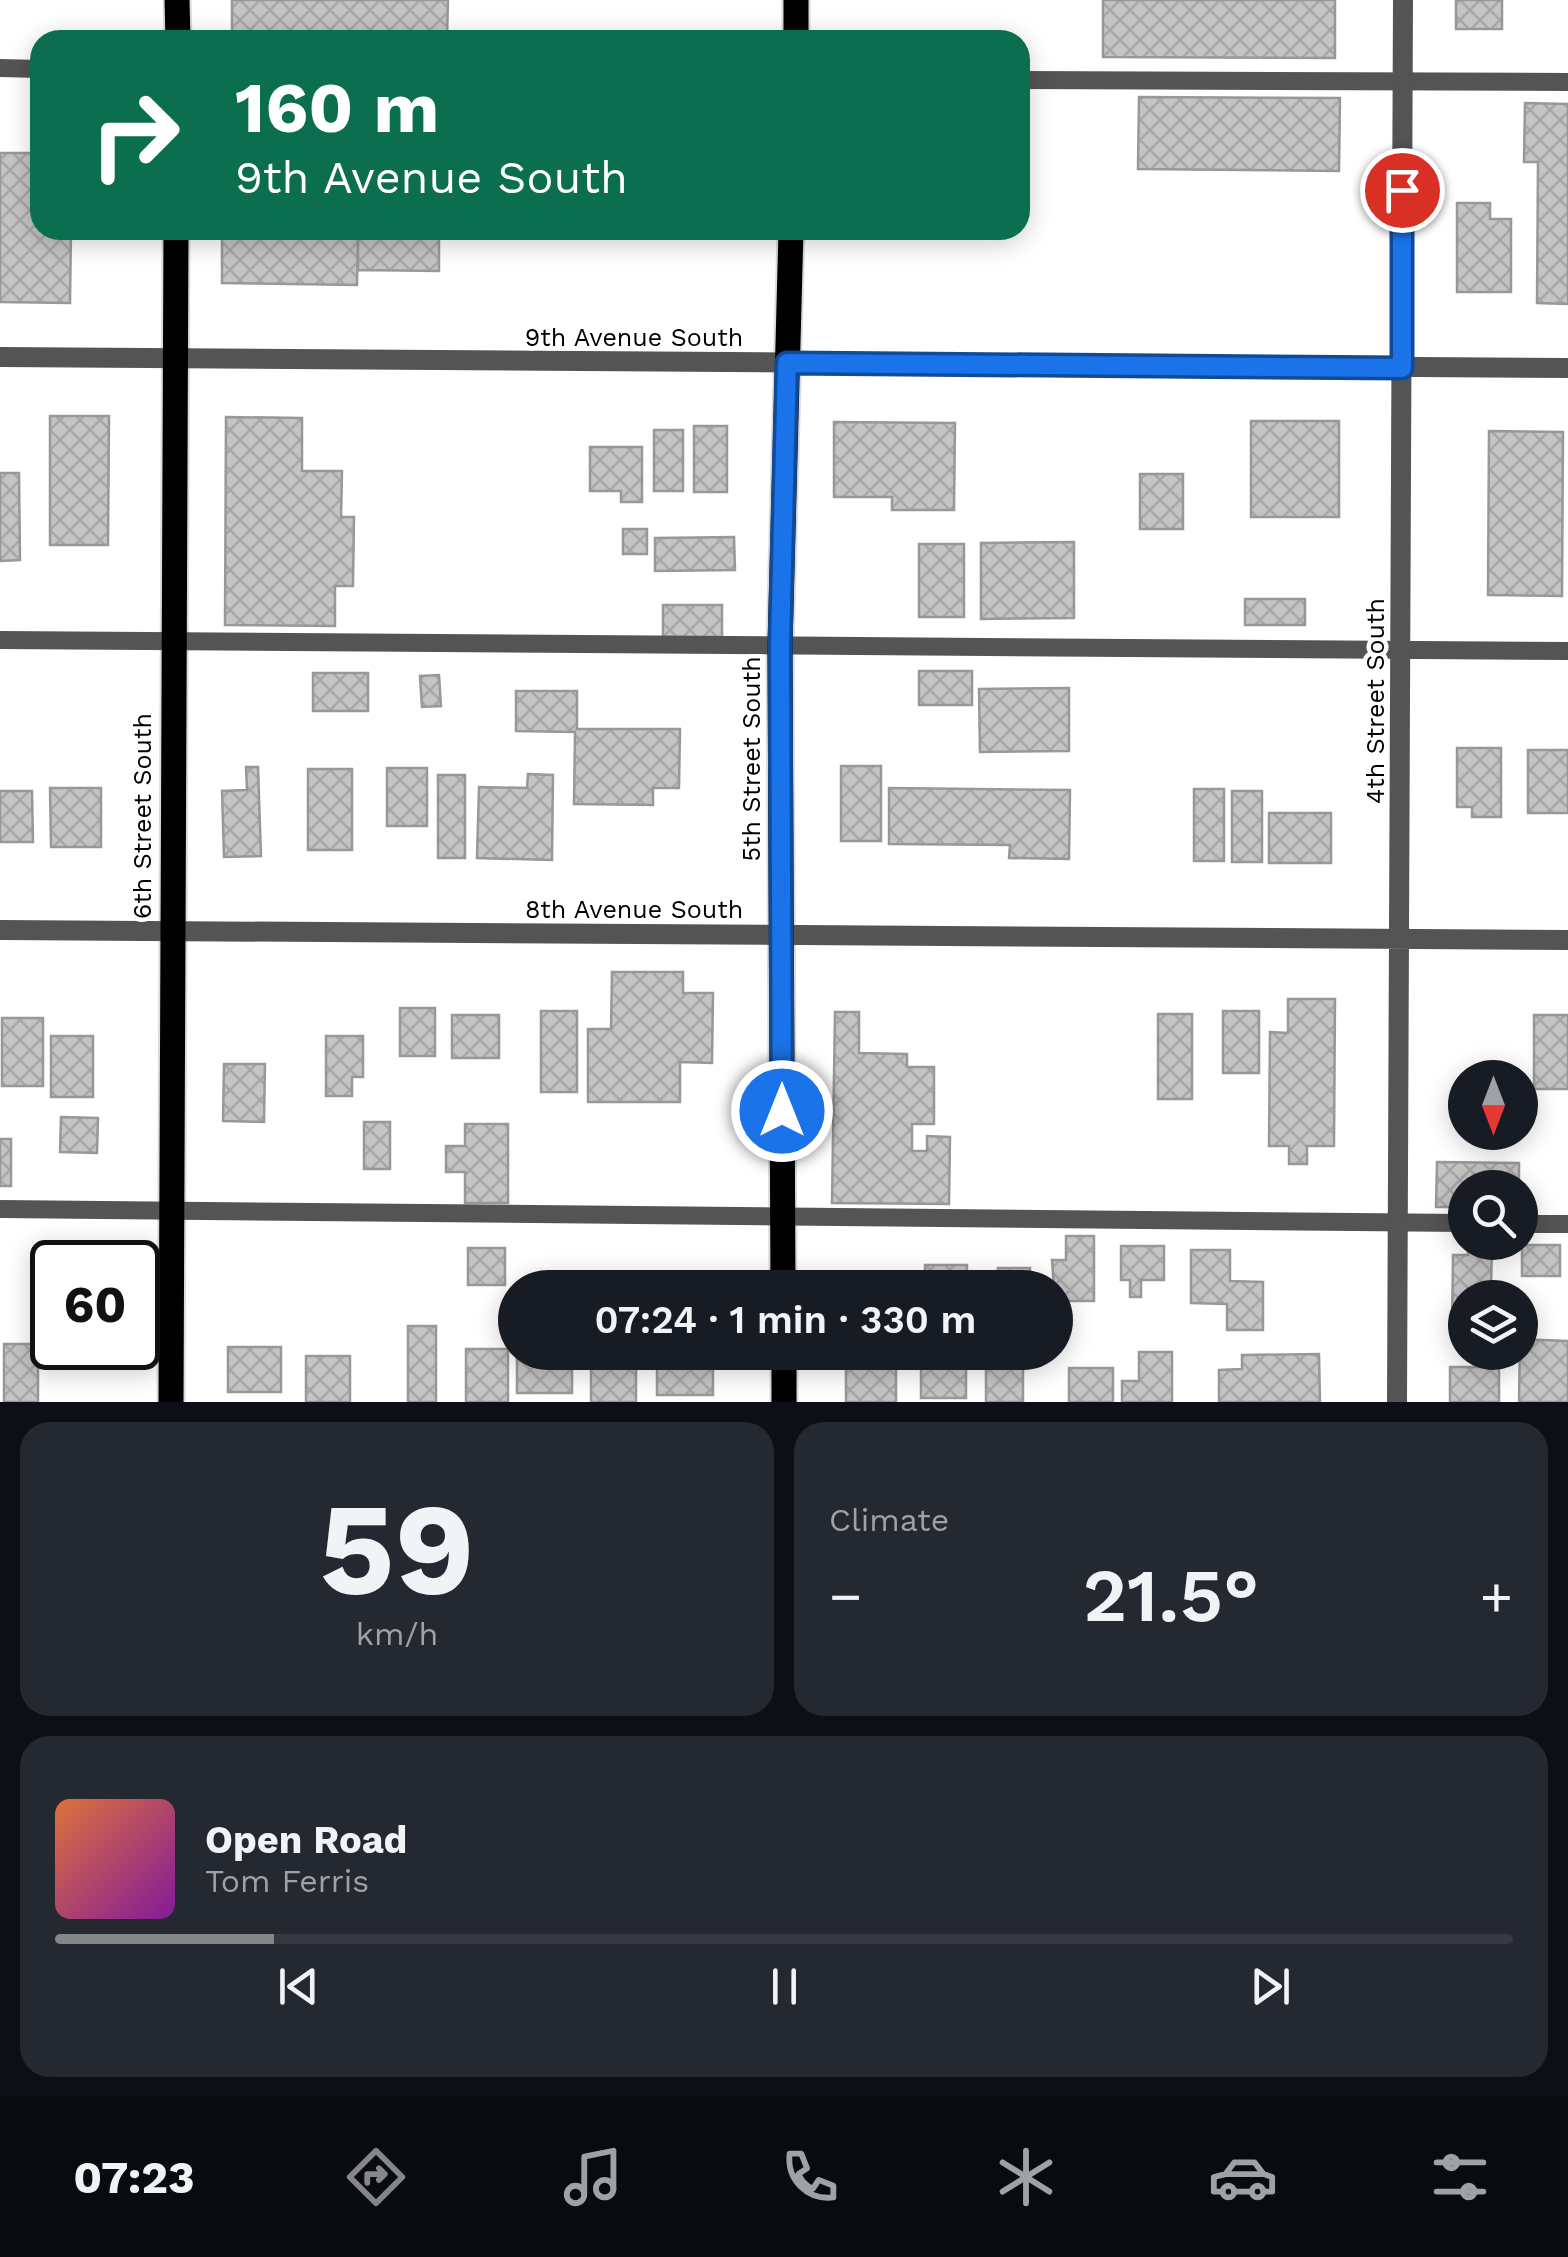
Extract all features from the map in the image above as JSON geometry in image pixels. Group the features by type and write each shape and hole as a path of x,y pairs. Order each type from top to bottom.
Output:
{"main road":[{"path":"177,0 178,30"},
{"path":"796,0 796,30"},
{"name":"6th Street South","path":"172,1402 176,240"},
{"name":"5th Street South","path":"784,1270 780,646 791,240"},
{"path":"784,1370 784,1402"}],"street":[{"name":"4th Street South","path":"1396,1402 1403,0"},
{"name":"9th Avenue South","path":"0,357 1568,368"},
{"name":"8th Avenue South","path":"0,930 1568,940"}],"lane":[{"path":"0,68 30,68"},
{"path":"1030,80 1568,82"},
{"path":"0,640 1568,651"},
{"path":"0,1209 1448,1223"},
{"path":"1538,1224 1568,1224"}],"building":[{"path":"232,0 448,0 447,30 232,30"},
{"path":"1103,0 1335,0 1335,58 1103,57"},
{"path":"1456,0 1502,0 1502,29 1456,29"},
{"path":"1139,97 1340,98 1339,171 1138,169"},
{"path":"1525,103 1568,104 1568,304 1537,303 1538,162 1524,162"},
{"path":"0,153 30,153 30,240 71,240 70,303 0,302"},
{"path":"1457,203 1490,203 1490,219 1511,219 1511,292 1457,292"},
{"path":"222,240 358,240 357,285 222,283"},
{"path":"358,240 439,240 439,271 358,270"},
{"path":"50,416 109,416 108,545 50,545"},
{"path":"226,417 302,418 302,471 342,471 341,517 354,517 353,586 335,586 335,626 225,625"},
{"path":"1251,421 1339,421 1339,517 1251,517"},
{"path":"834,422 955,423 954,510 892,510 892,497 834,497"},
{"path":"694,426 727,426 727,492 694,492"},
{"path":"654,430 683,430 683,491 654,491"},
{"path":"1489,431 1563,432 1562,596 1488,595"},
{"path":"590,447 642,447 642,502 621,502 621,491 590,491"},
{"path":"0,473 19,473 20,560 0,561"},
{"path":"1140,474 1183,474 1183,529 1140,529"},
{"path":"623,529 647,529 647,554 623,554"},
{"path":"734,537 735,570 655,571 655,538"},
{"path":"1074,542 1074,618 981,619 981,543"},
{"path":"919,544 964,544 964,617 919,617"},
{"path":"1245,599 1305,599 1305,625 1245,625"},
{"path":"663,605 722,605 722,637 663,637"},
{"path":"919,671 972,671 972,705 919,705"},
{"path":"313,673 368,673 368,711 313,711"},
{"path":"439,675 441,706 422,707 420,676"},
{"path":"1069,688 1069,751 980,752 979,689"},
{"path":"516,691 577,691 577,729 680,729 679,788 653,788 653,805 574,804 575,732 516,731"},
{"path":"1457,748 1501,748 1501,817 1472,817 1472,807 1457,807"},
{"path":"1528,750 1568,750 1568,813 1528,813"},
{"path":"841,766 881,766 881,841 841,841"},
{"path":"246,767 258,767 261,856 224,857 222,791 247,790"},
{"path":"387,768 427,768 427,826 387,826"},
{"path":"308,769 352,769 352,850 308,850"},
{"path":"528,774 553,775 552,860 477,858 479,787 527,788"},
{"path":"438,775 465,775 465,858 438,858"},
{"path":"50,788 101,788 101,847 51,847"},
{"path":"889,788 1070,790 1069,859 1009,858 1010,845 889,844"},
{"path":"1194,789 1224,789 1224,861 1194,861"},
{"path":"0,791 32,791 33,842 0,842"},
{"path":"1232,791 1262,791 1262,862 1232,862"},
{"path":"1269,813 1331,813 1331,863 1269,863"},
{"path":"612,972 683,972 683,993 713,993 712,1063 680,1062 680,1102 588,1102 588,1029 611,1029"},
{"path":"1288,999 1335,999 1334,1146 1307,1146 1307,1164 1289,1164 1289,1146 1269,1146 1270,1032 1288,1033"},
{"path":"400,1008 435,1008 435,1056 400,1056"},
{"path":"541,1011 577,1011 577,1092 541,1092"},
{"path":"1223,1011 1259,1011 1259,1073 1223,1073"},
{"path":"835,1012 859,1012 859,1053 907,1054 907,1067 934,1067 934,1124 912,1124 912,1151 927,1151 927,1136 950,1137 949,1204 832,1203"},
{"path":"1158,1014 1192,1014 1192,1099 1158,1099"},
{"path":"452,1015 499,1015 499,1058 452,1058"},
{"path":"1534,1015 1568,1015 1568,1089 1538,1089 1538,1060 1534,1060"},
{"path":"2,1018 43,1018 43,1086 2,1086"},
{"path":"51,1036 93,1036 93,1097 51,1097"},
{"path":"326,1036 363,1036 363,1077 352,1077 352,1096 326,1096"},
{"path":"224,1064 265,1064 264,1122 223,1121"},
{"path":"61,1117 98,1118 97,1153 60,1152"},
{"path":"364,1122 390,1122 390,1169 364,1169"},
{"path":"465,1124 508,1124 508,1203 465,1203 465,1172 446,1172 446,1146 465,1146"},
{"path":"0,1139 11,1139 11,1186 0,1186"},
{"path":"1437,1162 1519,1163 1519,1170 1448,1170 1448,1207 1436,1207"},
{"path":"1066,1236 1094,1236 1094,1301 1073,1301 1073,1270 1053,1270 1052,1260 1066,1260"},
{"path":"1538,1245 1560,1245 1560,1276 1522,1276 1522,1260 1538,1260"},
{"path":"1121,1246 1164,1246 1164,1280 1141,1280 1141,1297 1130,1297 1130,1280 1121,1280"},
{"path":"468,1248 505,1248 505,1270 498,1270 498,1285 468,1285"},
{"path":"1191,1250 1230,1250 1230,1281 1263,1282 1263,1330 1227,1330 1227,1304 1191,1303"},
{"path":"1453,1260 1492,1260 1491,1280 1453,1280"},
{"path":"925,1265 967,1265 967,1270 925,1270"},
{"path":"998,1268 1030,1268 1030,1270"},
{"path":"408,1326 436,1326 436,1402 408,1402"},
{"path":"1538,1340 1568,1341 1568,1402 1519,1402 1520,1370 1538,1370"},
{"path":"4,1344 30,1344 30,1370 38,1370 38,1402 4,1402"},
{"path":"228,1347 281,1347 281,1392 228,1392"},
{"path":"466,1349 498,1349 498,1370 508,1370 508,1402 466,1402"},
{"path":"1139,1352 1172,1352 1172,1402 1122,1402 1122,1381 1139,1381"},
{"path":"1319,1354 1320,1402 1219,1402 1219,1370 1242,1369 1242,1355"},
{"path":"306,1356 350,1356 350,1402 306,1402"},
{"path":"1113,1368 1113,1402 1069,1402 1069,1370"},
{"path":"517,1370 572,1370 572,1393 517,1393"},
{"path":"591,1370 636,1370 636,1402 591,1402"},
{"path":"657,1370 713,1370 713,1395 657,1395"},
{"path":"846,1370 896,1370 896,1402 846,1402"},
{"path":"921,1370 966,1370 966,1398 921,1398"},
{"path":"986,1370 1023,1370 1023,1402 986,1402"},
{"path":"1450,1370 1499,1370 1499,1402 1450,1402"}],"route":[{"path":"782,1111 780,646 787,363 1402,368 1402,190"}]}
